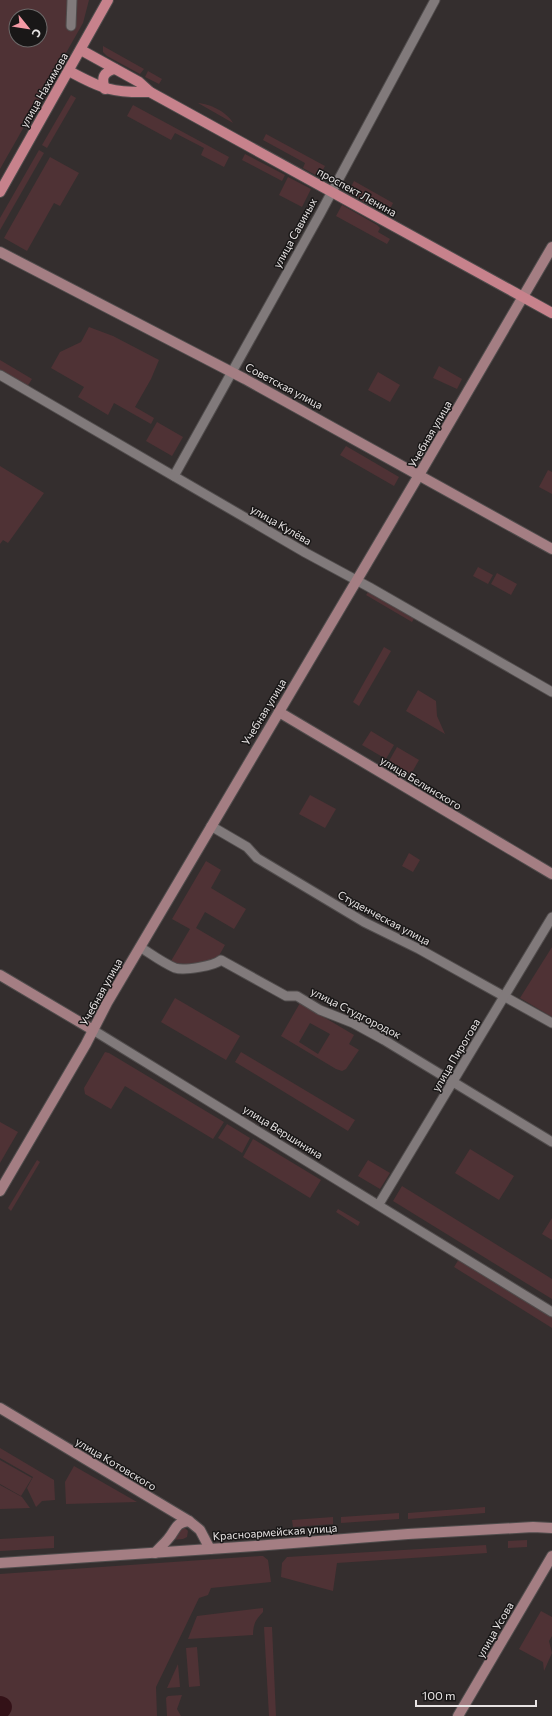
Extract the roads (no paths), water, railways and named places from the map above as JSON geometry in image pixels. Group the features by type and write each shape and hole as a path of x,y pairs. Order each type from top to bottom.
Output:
{"main road":[{"name":"улица Нахимова","path":"0,192 108,0"},
{"name":"проспект Ленина","path":"81,50 139,82 150,92 552,313"},
{"path":"105,89 103,82 104,74 114,68"},
{"path":"69,71 105,89 126,93 150,92"},
{"name":"Учебная улица","path":"0,1191 140,947 419,476 552,247"},
{"name":"Советская улица","path":"0,252 232,372 552,549"},
{"name":"улица Белинского","path":"279,712 552,874"},
{"name":"улица Вершинина","path":"0,975 93,1030"},
{"name":"улица Котовского","path":"0,1408 189,1521 200,1530 210,1549"},
{"path":"155,1553 170,1537 178,1525 182,1522 189,1521"},
{"name":"Красноармейская улица","path":"0,1563 408,1534 526,1527 552,1528"},
{"name":"улица Усова","path":"458,1716 552,1556"}],"street":[{"path":"71,26 72,0"},
{"name":"улица Савиных","path":"174,476 332,193 435,0"},
{"name":"улица Кулёва","path":"0,375 306,553 357,580 552,692"},
{"name":"Студенческая улица","path":"211,826 247,847 257,858 364,922 505,996 552,1023"},
{"name":"улица Пирогова","path":"379,1204 552,917"},
{"name":"улица Студгородок","path":"140,947 177,968 200,967 217,963 221,960 286,996 297,996 320,1010 352,1023 552,1142"},
{"name":"улица Вершинина","path":"93,1030 379,1204 552,1312"}]}
